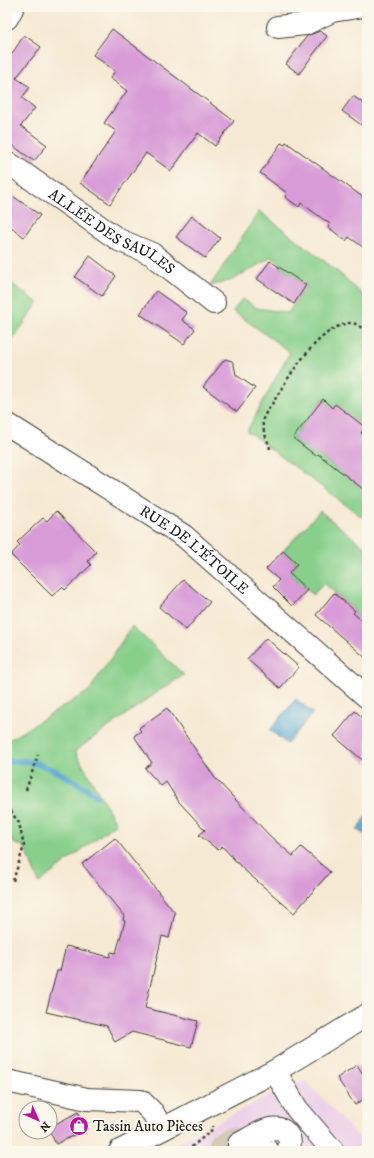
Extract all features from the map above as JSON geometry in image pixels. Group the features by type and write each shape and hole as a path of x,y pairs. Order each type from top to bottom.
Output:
{"street":[{"path":"7,18 13,7"},
{"path":"278,27 305,24 332,11 358,7"},
{"name":"ALLÉE DES SAULES","path":"7,162 119,240 152,254 214,303"},
{"name":"RUE DE L'ÉTOILE","path":"7,424 184,536 367,697"},
{"path":"120,1151 275,1071 367,1015"},
{"path":"275,1071 297,1109 333,1151"},
{"path":"7,1081 87,1099 141,1101 153,1113 162,1130"},
{"path":"243,1147 266,1130 276,1127 284,1130 289,1138 290,1146 288,1151"},
{"path":"243,1147 255,1147 268,1151"}],"path":[{"path":"270,449 263,427 263,419 287,378 314,346 325,335 337,327 350,323 360,326 367,333"},
{"path":"26,790 38,755"},
{"path":"7,806 19,823 24,846 13,881"},
{"path":"187,1151 213,1129 212,1125"}],"shaded area":[{"path":"306,1081 367,1146 367,1151 162,1151 284,1088"}],"green space":[{"path":"259,211 336,270 367,299 367,438 361,433 365,427 335,405 332,408 323,399 293,438 316,455 318,454 367,492 367,510 362,517 247,431 290,352 233,311 242,299 257,308 288,313 306,285 279,267 281,264 272,257 232,280 210,286"},
{"path":"7,280 38,303 7,348"},
{"path":"320,511 367,549 367,613 361,619 353,613 355,611 324,583 313,595 289,573 297,564 283,551"},
{"path":"132,626 184,675 75,751 116,823 39,883 24,846 15,844 7,834 7,741 89,691"}],"water":[{"path":"296,699 313,713 287,744 270,730"},
{"path":"367,814 367,836 357,830"}],"building":[{"path":"112,29 234,121 215,146 198,133 171,171 146,153 110,204 80,183 116,131 104,123 127,91 110,78 115,71 93,55"},
{"path":"320,31 327,36 299,74 286,64 307,36"},
{"path":"24,35 41,47 16,78 30,87 22,98 35,108 21,126 47,145 34,161 9,143 7,146 7,62"},
{"path":"353,96 367,106 367,129 342,111"},
{"path":"286,142 367,200 367,250 349,237 346,241 328,227 330,224 301,203 299,207 285,197 287,193 260,173 281,143 284,145"},
{"path":"7,192 40,215 24,237 7,224"},
{"path":"192,216 220,238 205,258 176,237"},
{"path":"90,256 116,276 102,296 75,277"},
{"path":"270,261 306,285 294,304 257,279"},
{"path":"156,291 187,313 182,320 195,329 184,344 140,314"},
{"path":"225,359 232,361 236,375 255,388 237,412 203,387"},
{"path":"323,399 332,408 335,404 365,427 361,433 367,438 367,492 318,454 316,456 293,438"},
{"path":"56,511 96,552 88,561 91,565 65,590 62,587 52,596 11,555 20,545 17,542 43,518 47,521"},
{"path":"283,551 297,564 289,573 307,590 292,606 273,587 279,580 266,569"},
{"path":"183,580 210,602 186,630 159,607"},
{"path":"334,593 355,611 353,613 367,625 367,659 316,615"},
{"path":"266,638 299,667 280,688 247,659"},
{"path":"167,708 215,778 270,836 293,856 301,847 330,872 294,913 242,868 222,846 218,850 199,835 205,830 179,802 166,782 161,786 145,768 152,763 134,736 141,731 139,728"},
{"path":"355,711 367,721 367,764 334,736"},
{"path":"115,838 175,913 169,938 162,936 145,1008 198,1021 191,1047 132,1032 115,1042 107,1026 46,1012 57,971 60,971 66,946 110,957 111,952 116,953 125,921 123,920 124,916 82,864"},
{"path":"357,1065 367,1080 367,1097 355,1105 337,1078"},
{"path":"78,1112 87,1129 56,1144 54,1140 58,1140 58,1123"}],"waterway":[{"path":"7,762 23,761 42,765 71,779 97,796"}],"tunnel":[{"path":"221,1151 220,1148 235,1138 239,1144 228,1151"}],"place":[{"name":"Tassin Auto Pièces","path":"79,1126"}]}
